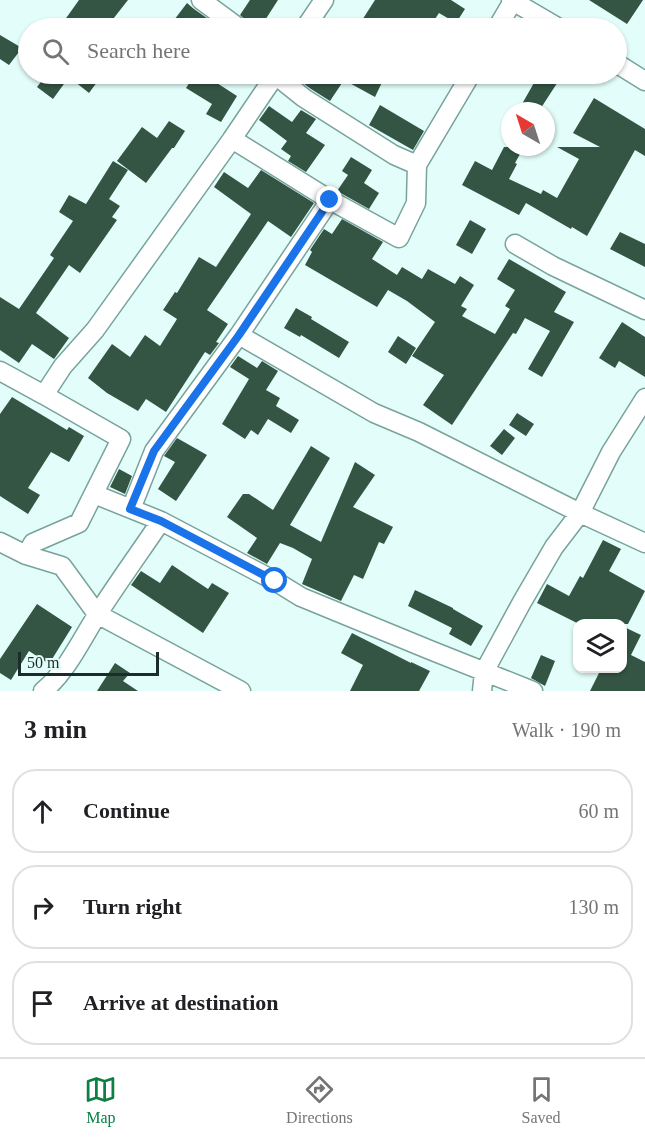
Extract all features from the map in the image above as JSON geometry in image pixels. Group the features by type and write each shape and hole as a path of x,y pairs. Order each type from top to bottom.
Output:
{"street":[{"path":"201,0 225,18"},
{"path":"312,18 324,0"},
{"path":"503,18 512,1 542,18"},
{"path":"627,70 645,81"},
{"path":"44,394 63,366 95,330 232,139 268,84"},
{"path":"287,84 304,98 393,155 417,165"},
{"path":"232,139 330,200 399,238 416,203 417,165 465,84"},
{"path":"130,509 154,451 239,335 330,200"},
{"path":"515,244 553,266 645,310"},
{"path":"239,335 374,414 419,432 645,543"},
{"path":"0,371 44,394 121,440 79,523 33,543 26,555"},
{"path":"482,691 484,672 522,602 554,547 580,513 611,452 645,398"},
{"path":"94,494 161,521 301,597 533,691"},
{"path":"43,691 52,684 161,521"},
{"path":"0,542 26,555 62,566 98,614 241,691"}],"building":[{"path":"79,0 128,0 114,18 66,18"},
{"path":"250,0 278,0 266,18 243,18 240,15"},
{"path":"375,0 451,0 465,9 459,18 448,18 439,13 436,18 363,18"},
{"path":"589,0 643,0 627,24 627,18 618,18"},
{"path":"187,3 207,18 176,18"},
{"path":"0,35 18,46 18,53 9,65 0,59"},
{"path":"39,84 64,84 53,99 37,87"},
{"path":"78,84 96,84 89,93"},
{"path":"189,84 218,84 237,96 221,122 206,114 212,104 186,88"},
{"path":"304,84 341,84 330,101"},
{"path":"351,84 381,84 375,97"},
{"path":"533,84 557,84 545,102 523,102"},
{"path":"594,98 645,129 645,156 635,150 587,236 526,203 519,215 462,185 475,161 492,170 501,153 501,156 519,156 509,179 541,194 543,190 557,198 579,159 557,147 600,147 573,133"},
{"path":"380,105 424,131 413,150 369,125"},
{"path":"269,106 292,122 301,110 316,119 306,133 325,145 306,172 288,161 291,156 281,149 287,141 259,120"},
{"path":"169,121 185,131 146,183 117,161 142,127 157,138"},
{"path":"351,157 372,170 364,183 379,193 369,209 337,191 348,175 342,171"},
{"path":"113,161 128,170 109,199 120,206 112,217 117,220 80,273 69,265 36,313 69,338 54,359 32,344 19,363 0,350 0,297 19,309 54,258 50,255 73,221 59,212 69,195 86,204"},
{"path":"261,170 314,203 291,237 268,221 207,310 228,324 216,342 219,343 210,355 205,352 166,412 146,399 138,411 107,393 88,378 112,344 130,357 145,335 160,346 177,319 163,310 175,292 177,293 199,257 216,267 251,214 214,187 224,172 248,188"},
{"path":"342,219 383,242 372,259 397,275 402,267 422,279 428,269 455,284 460,276 474,285 461,306 467,309 462,316 495,334 510,309 505,306 515,290 497,279 509,259 566,292 554,312 574,322 542,377 528,369 550,331 525,318 452,425 423,405 444,375 412,356 435,322 388,290 377,307 305,265 312,252 310,250 324,229 332,234"},
{"path":"470,220 486,229 472,254 456,245"},
{"path":"620,232 645,244 645,267 610,249"},
{"path":"296,308 349,342 339,358 301,335 300,337 284,328"},
{"path":"622,322 645,337 645,377 619,361 615,368 599,358"},
{"path":"398,336 416,348 406,364 388,352"},
{"path":"238,356 257,368 262,361 278,371 266,390 280,398 276,406 299,420 291,433 268,419 258,435 251,430 245,439 222,424 249,379 230,367"},
{"path":"12,397 67,430 69,427 84,436 69,462 51,452 28,488 40,495 28,514 0,496 0,414"},
{"path":"517,413 534,424 526,436 509,425"},
{"path":"504,429 515,438 502,455 490,446"},
{"path":"177,438 207,455 176,501 158,489 175,462 164,456"},
{"path":"311,446 330,458 290,525 321,542 355,462 375,475 353,507 393,527 384,544 379,542 363,579 354,575 341,601 302,584 312,559 293,548 280,543 267,564 247,553 257,538 227,517 243,494 249,494 273,510"},
{"path":"119,469 132,476 125,494 110,487"},
{"path":"603,540 621,549 609,571 645,591 628,624 627,619 573,619 573,621 537,603 547,584 569,596 580,576 583,578"},
{"path":"172,565 208,589 212,583 229,593 203,633 131,585 141,571 160,583"},
{"path":"415,590 453,608 483,626 471,646 449,634 452,628 408,606"},
{"path":"37,604 72,627 49,664 29,651 11,680 0,673 0,659"},
{"path":"627,628 641,635 631,655 645,662 645,691 590,691 599,673 627,673"},
{"path":"352,633 430,671 419,691 350,691 363,665 341,653"},
{"path":"541,655 555,661 545,686 531,678"},
{"path":"115,663 130,673 123,681 138,691 97,691"}],"route":[{"path":"275,581 161,521 130,509 154,451 239,335 330,200"}]}
